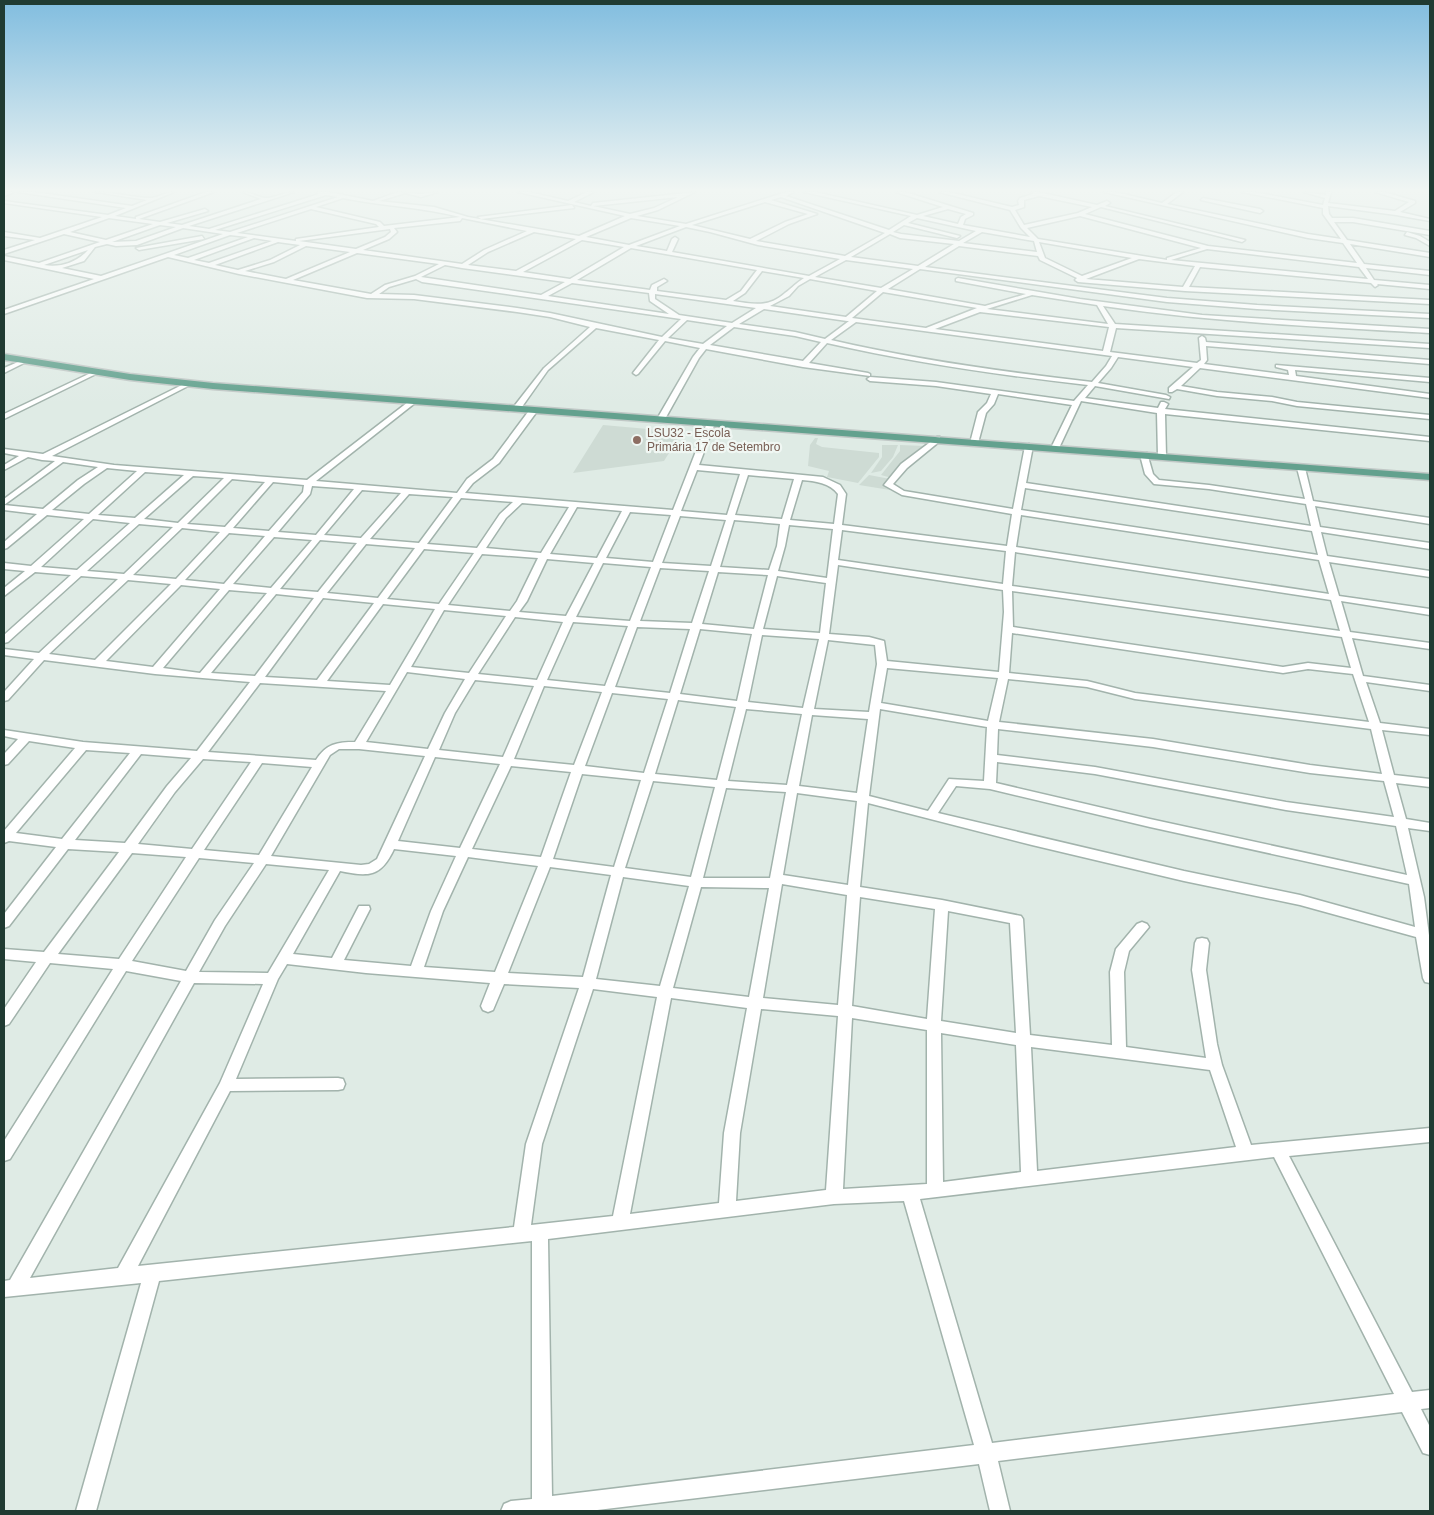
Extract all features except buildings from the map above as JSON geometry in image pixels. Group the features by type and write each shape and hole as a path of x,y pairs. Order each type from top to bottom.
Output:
{"main road":[{"path":"4,357 188,384 1430,477"}],"street":[{"path":"27,263 101,278"},
{"path":"41,264 45,263"},
{"path":"57,268 74,263"},
{"path":"4,312 147,263"},
{"path":"199,263 239,272 373,296 436,299 550,315 595,326 869,377 1161,411 1430,439"},
{"path":"209,265 215,263"},
{"path":"239,272 267,263"},
{"path":"287,281 332,263"},
{"path":"434,263 1430,396"},
{"path":"462,266 467,263"},
{"path":"518,274 538,263"},
{"path":"544,296 602,263"},
{"path":"721,263 981,309 1113,326 1430,346"},
{"path":"661,419 704,347 731,326 762,307 787,295 796,284 836,263"},
{"path":"879,263 1166,300 1430,316"},
{"path":"803,364 882,290 926,263"},
{"path":"1049,263 1080,279 1177,288 1430,302"},
{"path":"927,330 981,309 1080,279 1126,263"},
{"path":"1187,263 1430,287"},
{"path":"1333,263 1430,273"},
{"path":"1359,263 1430,358"},
{"path":"373,296 387,286 417,277 443,264"},
{"path":"1185,288 1199,264"},
{"path":"470,276 484,269"},
{"path":"728,302 743,292 760,270"},
{"path":"912,273 1032,294 1162,312 1430,331"},
{"path":"417,277 422,280 544,296 731,326 795,334 882,354 989,372 1094,384 1166,397"},
{"path":"457,284 464,280"},
{"path":"664,281 654,286 652,300 682,318"},
{"path":"1162,312 1166,300 1177,288"},
{"path":"1099,304 1113,326 1106,353"},
{"path":"1162,456 1161,411 1166,397 1205,359 1201,332 1203,316"},
{"path":"636,373 682,318"},
{"path":"516,409 546,369 595,326"},
{"path":"1202,344 1430,362"},
{"path":"1054,448 1078,401 1109,367 1116,354"},
{"path":"4,371 27,360"},
{"path":"1278,366 1430,380"},
{"path":"1291,368 1293,377"},
{"path":"4,417 97,372"},
{"path":"42,458 84,434 188,384"},
{"path":"1175,387 1217,394 1272,399 1296,404 1430,417"},
{"path":"974,443 982,412 990,404 995,392"},
{"path":"155,670 307,492 310,483 412,401"},
{"path":"320,683 459,495 470,481 496,460 534,410"},
{"path":"488,1006 546,862 578,769 711,423"},
{"path":"937,439 904,466 888,485 902,493 1016,512 1430,574"},
{"path":"990,785 993,758 993,725 1004,675 1008,629 1009,612 1006,587 1016,512 1029,446"},
{"path":"4,451 105,466 838,527 1011,549 1430,612"},
{"path":"4,468 26,455"},
{"path":"1144,455 1150,476 1152,480 1157,482 1209,487 1430,521"},
{"path":"4,503 60,460"},
{"path":"4,546 81,482 105,466"},
{"path":"694,468 826,481 841,492 824,637 807,711 732,1133 726,1209"},
{"path":"1301,468 1323,557 1375,725 1401,822 1415,880 1430,978"},
{"path":"4,593 144,469"},
{"path":"542,1509 531,1232 534,1144 588,983 618,872 745,472"},
{"path":"4,640 191,473"},
{"path":"4,698 55,642 126,578 230,477"},
{"path":"620,1222 665,992 696,882 742,704 772,573 799,477"},
{"path":"97,664 179,583 270,481"},
{"path":"1022,484 1430,546"},
{"path":"203,676 317,536 360,487"},
{"path":"4,1020 46,959 82,913 171,789 201,754 320,595 385,515 408,490"},
{"path":"359,745 443,606 503,516 520,500"},
{"path":"4,837 64,844 264,859 368,870 375,868 382,862 450,713 511,614 522,601 544,556 574,505"},
{"path":"4,508 270,534 317,536 480,551 772,573 832,581"},
{"path":"416,972 437,911 507,762 569,620 627,510"},
{"path":"834,562 1430,646"},
{"path":"4,566 272,592 382,600 569,620 697,626 878,641 880,643 882,664 862,798 845,1011 834,1197"},
{"path":"1008,629 1283,670 1308,666 1430,688"},
{"path":"4,652 203,676 394,688"},
{"path":"882,664 1094,685 1135,696 1430,732"},
{"path":"404,669 472,678 610,689 807,711 874,711 1153,743 1310,769 1430,783"},
{"path":"4,734 83,746 319,764"},
{"path":"4,761 26,738"},
{"path":"10,1289 220,923 264,859 330,748 345,744 648,777 793,789 862,798 1184,876 1300,900 1422,934"},
{"path":"4,837 83,746"},
{"path":"4,922 138,750"},
{"path":"993,758 1033,761 1105,772 1266,802 1430,827"},
{"path":"4,1154 76,1036 124,965 194,854 259,759"},
{"path":"930,816 953,782 990,785 1150,823 1415,880"},
{"path":"389,844 696,882 772,883 778,879 942,905 1016,919 1029,1178"},
{"path":"124,1276 226,1085 272,978 338,866"},
{"path":"935,1189 934,1026 942,905"},
{"path":"336,965 364,909"},
{"path":"1119,1051 1117,972 1123,949 1142,927"},
{"path":"1202,943 1199,970 1210,1044 1215,1065 1246,1153"},
{"path":"4,954 124,965 190,977 272,978"},
{"path":"285,958 336,965 416,972 588,983 756,1003 845,1011 1023,1040 1215,1065"},
{"path":"226,1085 338,1084"},
{"path":"10,1289 834,1197 910,1193 1246,1153 1430,1135"},
{"path":"1278,1150 1430,1446"},
{"path":"910,1193 986,1453 1000,1511"},
{"path":"86,1511 152,1274"},
{"path":"511,1511 542,1509 1430,1400"}],"shaded area":[{"path":"603,425 682,432 664,461 573,473"},
{"path":"815,438 818,438 816,444 822,447 879,453 879,457 858,483 827,477 829,471 808,466 810,445"},
{"path":"882,445 898,445 893,457 881,471 871,473 882,457"},
{"path":"900,445 924,446 892,478 881,475 900,451"},
{"path":"869,475 890,479 885,485 892,489 859,485"}],"place":[{"name":"LSU32 - Escola Primária 17 de Setembro","path":"637,440"}]}
